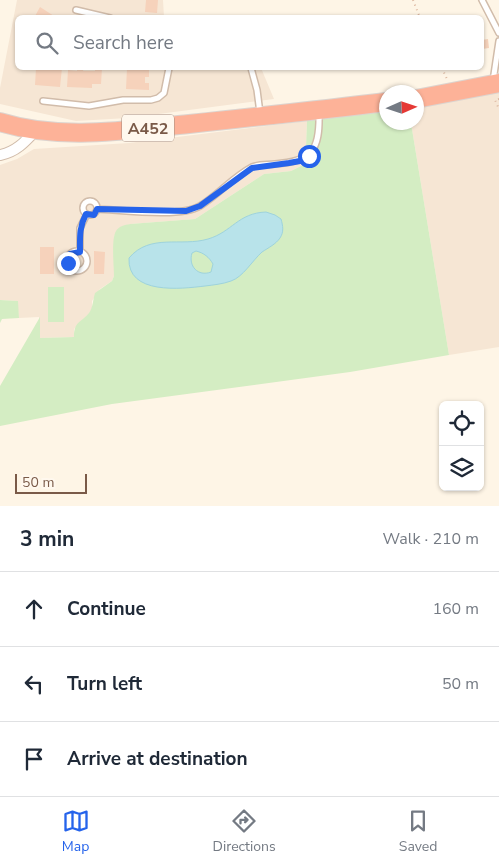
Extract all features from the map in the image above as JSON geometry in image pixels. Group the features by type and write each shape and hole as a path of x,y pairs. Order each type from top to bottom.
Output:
{"highway":[{"path":"424,98 497,89"},
{"name":"A452","path":"0,122 36,130 118,131 379,103"}],"street":[{"path":"0,155 9,153 24,143 36,130"}],"lane":[{"path":"482,0 499,32"},
{"path":"76,10 97,15"},
{"path":"497,89 499,41"},
{"path":"43,101 89,106 123,100 151,100 158,98 164,93 169,70"},
{"path":"251,70 257,90 260,117"},
{"path":"97,209 178,212 194,209 252,168 300,161 309,156 318,139 319,110"},
{"path":"80,252 80,228 86,214 83,208 86,202 95,202 97,209 94,215 86,214"}],"path":[{"path":"413,0 419,15"},
{"path":"497,89 495,100 499,109"}],"shaded area":[{"path":"17,0 163,0 164,15 15,15 15,70 262,70 274,99 128,118 76,121 0,104 0,88"},
{"path":"499,92 499,347 449,355 412,130 424,130 424,106"},
{"path":"307,121 306,147 315,159 291,171 264,174 195,219 130,224 114,236 114,276 112,281 100,289 92,301 92,309 89,314 74,329 74,337 40,338 39,317 19,318 17,301 0,300 0,165 17,159 34,149 129,143"}],"green space":[{"path":"379,112 379,130 412,130 449,355 350,372 112,404 0,426 0,386 40,317 40,338 74,337 75,328 78,323 90,311 95,293 112,281 114,276 114,235 119,228 130,224 195,219 264,174 291,171 315,159 306,147 307,121"},
{"path":"48,287 64,287 64,322 48,322"},
{"path":"0,300 18,301 19,318 2,319 0,323"}],"water":[{"path":"266,212 281,219 282,233 276,242 262,252 243,272 231,281 183,288 157,287 146,284 137,278 131,270 129,258 137,250 156,243 208,239 256,213","holes":["199,252 210,259 213,264 211,272 198,272 193,266 191,262 192,253"]}],"building":[{"path":"146,0 158,0 157,13 145,12"},
{"path":"40,7 52,15 36,15"},
{"path":"488,39 489,48 484,49 484,40"},
{"path":"36,70 62,70 60,87 35,85"},
{"path":"68,70 102,70 101,84 92,84 92,88 67,87"},
{"path":"127,70 149,70 149,77 145,77 145,83 149,83 149,90 126,89"},
{"path":"40,247 54,247 54,274 40,274"},
{"path":"94,251 105,252 104,274 94,274"}],"route":[{"path":"68,263 67,260 70,254 80,252 80,228 86,214 94,215 97,209 178,212 194,209 256,166 300,161 309,156"}]}
